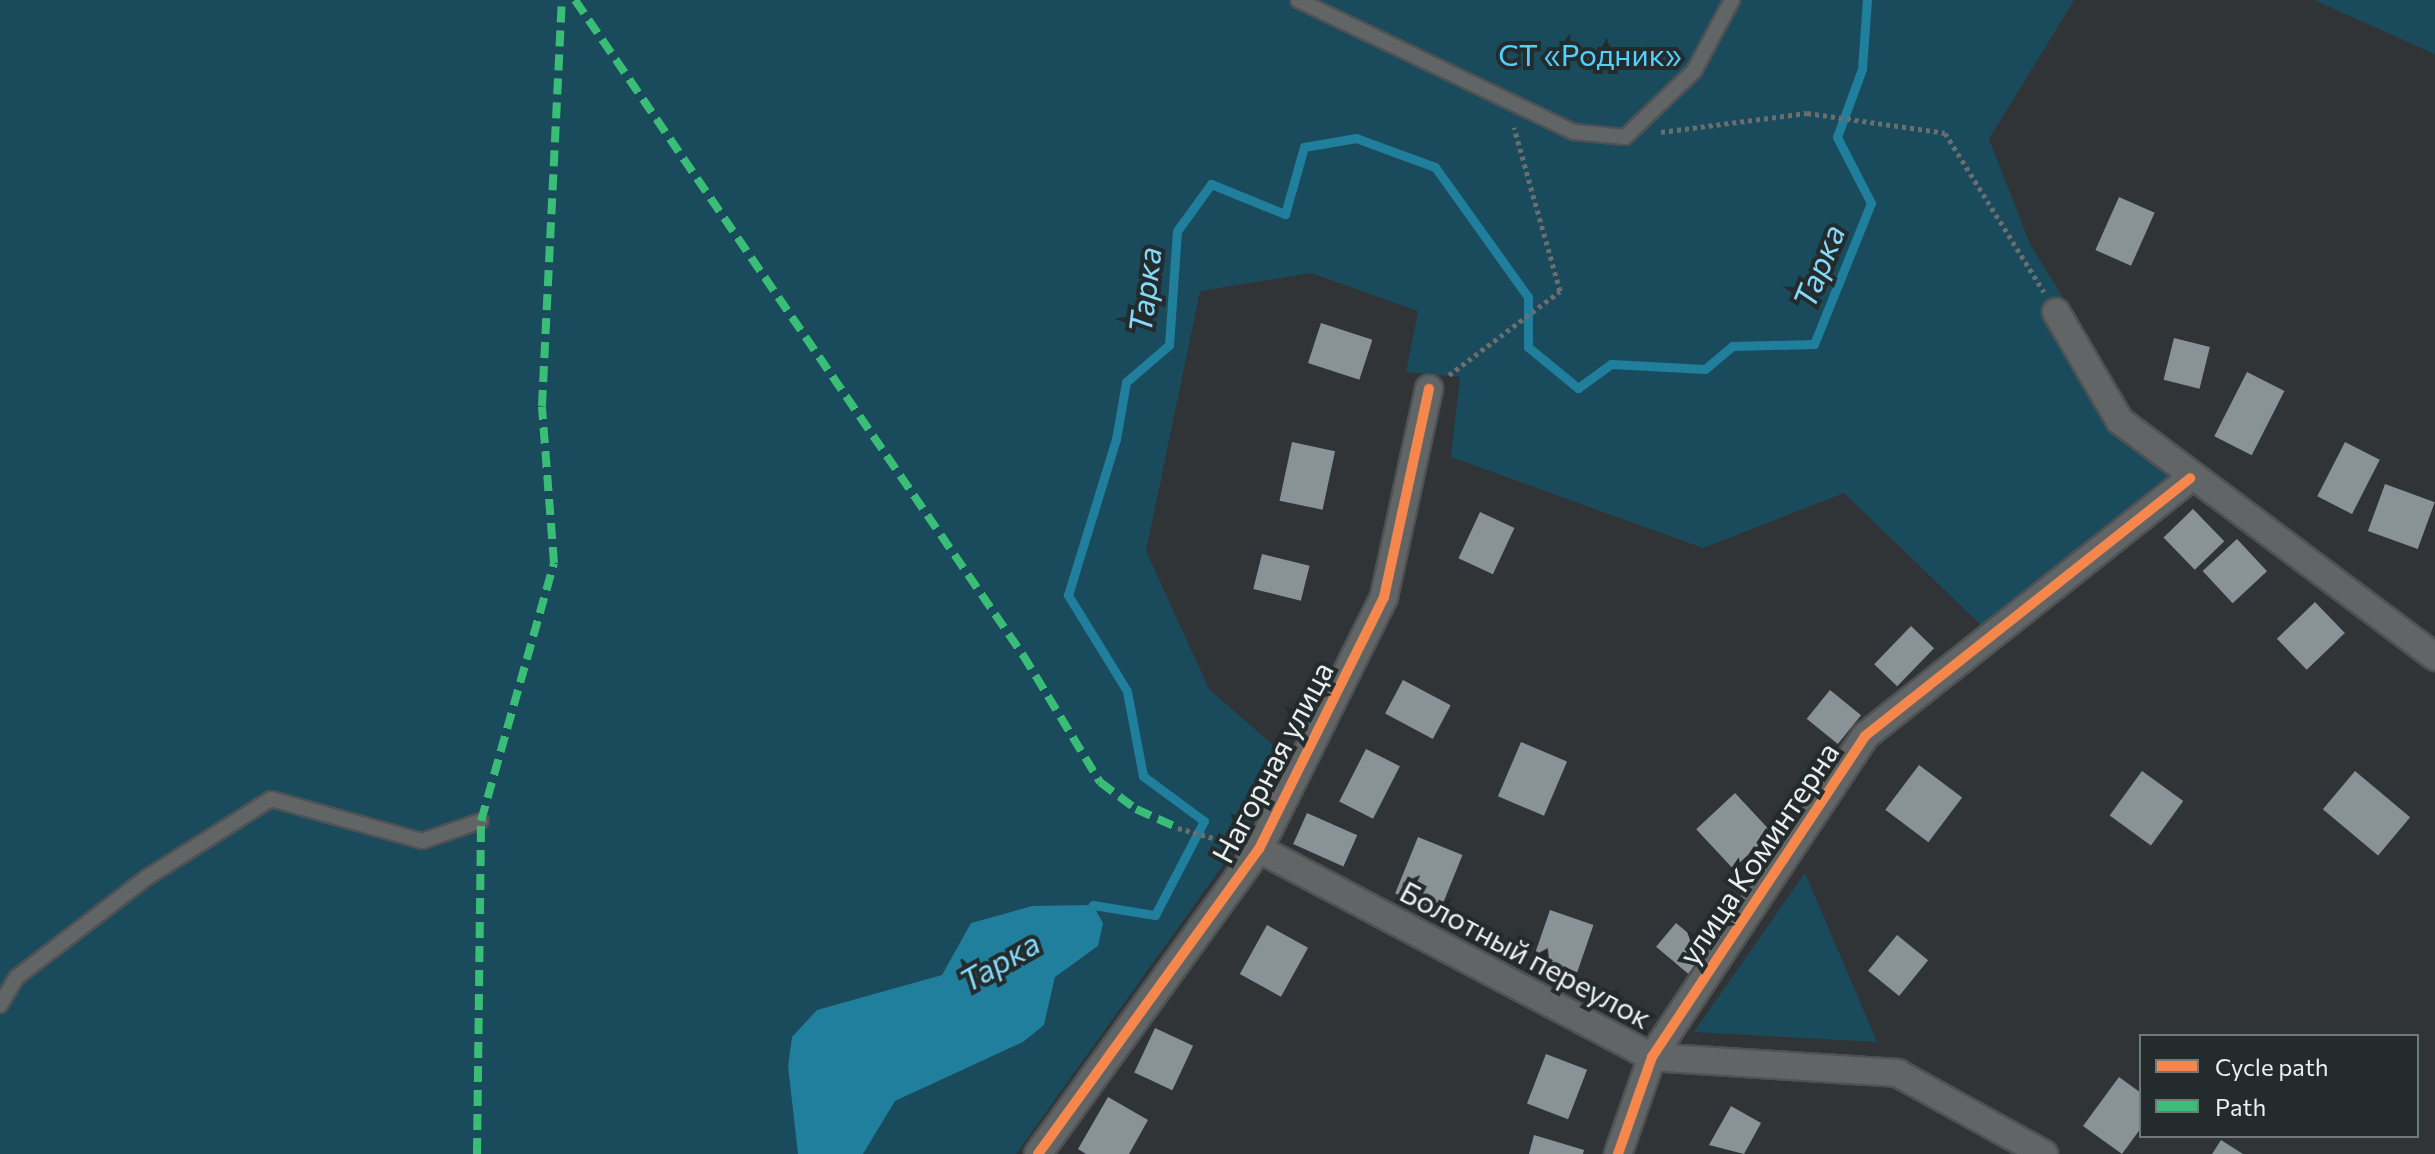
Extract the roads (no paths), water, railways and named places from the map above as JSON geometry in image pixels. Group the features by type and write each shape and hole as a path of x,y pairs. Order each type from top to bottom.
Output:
{"street":[{"path":"2056,312 2120,421 2190,478 2435,657"},
{"name":"Нагорная улица","path":"1038,1154 1259,849 1384,597 1429,389"},
{"name":"улица Коминтерна","path":"1618,1154 1652,1057 1865,736 2190,478"},
{"name":"Болотный переулок","path":"1259,849 1652,1057 1897,1073 2044,1154"}],"lane":[{"path":"1298,0 1574,132 1625,137 1694,71 1732,0"},
{"path":"0,1005 17,977 146,878 271,799 422,841 481,821"}],"water":[{"path":"1093,905 1103,923 1098,946 1055,977 1044,1025 1023,1042 895,1101 863,1154 798,1154 788,1067 792,1037 817,1010 942,975 971,923 1032,906"}],"waterway":[{"name":"Тарка","path":"1087,914 1093,905 1155,915 1204,821 1143,776 1127,691 1068,595 1116,439 1126,382 1169,345 1177,231 1211,184 1285,214 1304,147 1356,138 1435,167 1528,297 1528,347 1578,388 1611,364 1705,369 1732,346 1814,344 1871,203 1837,137 1862,69 1867,0"}],"park label":[{"name":"СТ «Родник»","path":"1590,54"}]}
